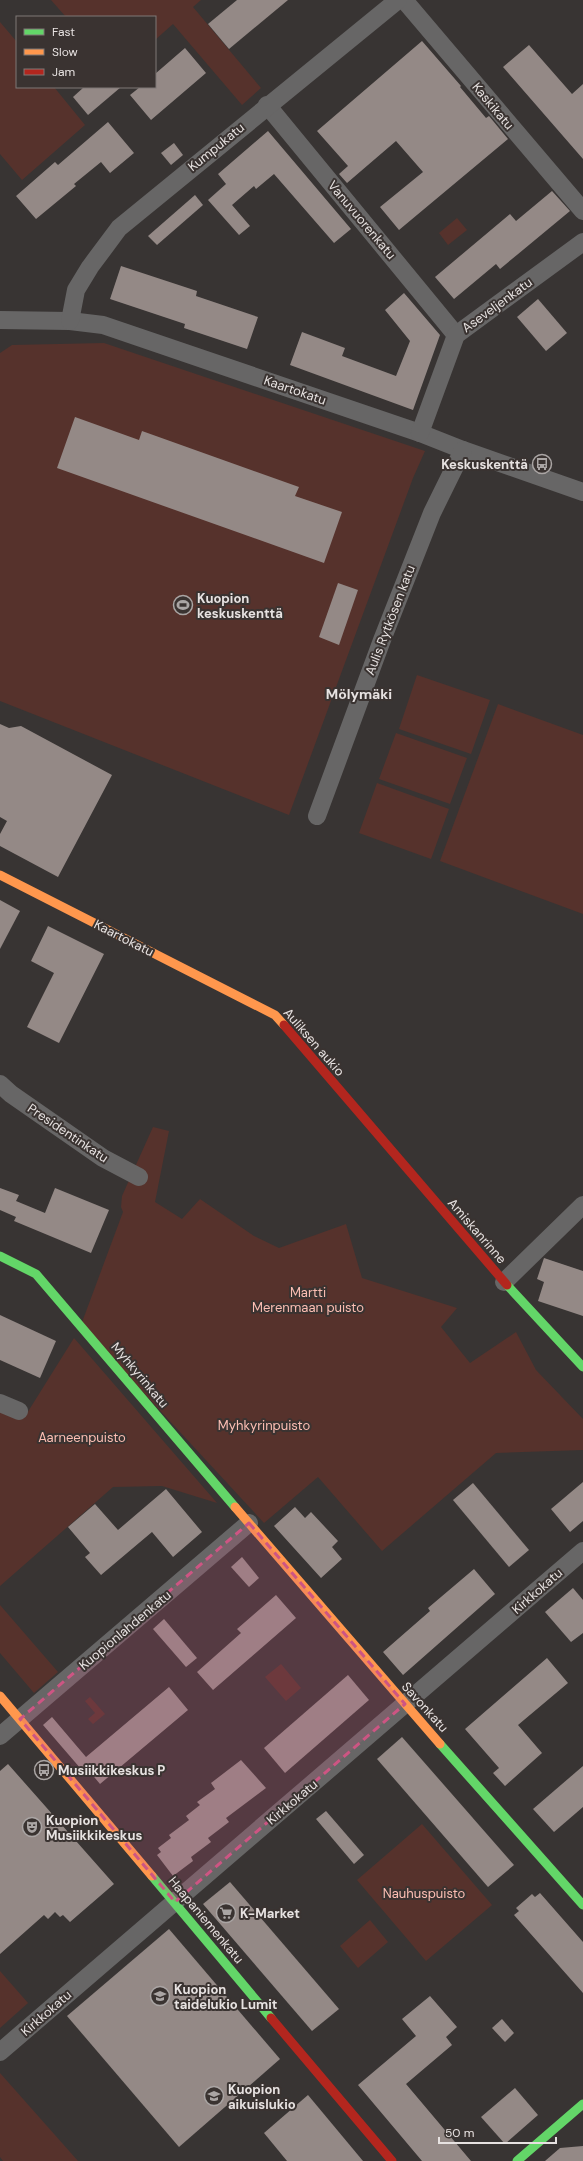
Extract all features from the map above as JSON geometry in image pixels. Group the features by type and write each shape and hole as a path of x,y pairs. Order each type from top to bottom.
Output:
{"street":[{"name":"Kumpukatu","path":"70,321 76,290 90,266 119,228 267,105 398,0"},
{"name":"Kaskikatu","path":"404,0 583,211"},
{"name":"Vanuvuorenkatu","path":"267,105 456,335"},
{"name":"Aseveljenkatu","path":"420,433 456,335 583,242"},
{"name":"Kaartokatu","path":"0,320 70,321 103,326 420,433 462,450 583,492"},
{"name":"Aulis Rytkösen katu","path":"317,816 382,640 429,520 462,450"},
{"name":"Kaartokatu","path":"0,875 248,1000"},
{"name":"Auliksen aukio","path":"248,1000 275,1015 354,1109"},
{"name":"Presidentinkatu","path":"0,1084 11,1094 103,1158 139,1177"},
{"name":"Amiskanrinne","path":"354,1109 504,1282 583,1367"},
{"path":"504,1282 583,1205"},
{"name":"Myhkyrinkatu","path":"0,1256 36,1274 249,1523"},
{"path":"0,1403 18,1411"},
{"name":"Savonkatu","path":"249,1523 405,1704 583,1905"},
{"name":"Kuopionlahdenkatu","path":"0,1736 249,1523"},
{"name":"Kirkkokatu","path":"0,2052 583,1551"},
{"name":"Haapaniemenkatu","path":"0,1696 392,2161"},
{"path":"517,2161 583,2104"}],"highlighted area":[{"path":"249,1523 405,1704 175,1902 20,1719"}],"green space":[{"path":"51,0 201,0 193,7 261,88 242,105 173,24 156,39 156,16 65,16"},
{"path":"0,22 16,41 16,88 55,88 85,125 22,180 0,154"},
{"path":"457,218 467,230 448,245 439,233"},
{"name":"Kuopion keskuskenttä","path":"104,343 425,451 413,478 289,815 0,701 0,353 12,345"},
{"path":"417,675 490,700 471,754 399,729"},
{"path":"498,704 583,735 583,914 440,861"},
{"path":"396,733 467,758 450,804 379,779"},
{"path":"377,783 449,809 431,859 359,833"},
{"path":"153,1127 169,1131 155,1202 182,1219 200,1199 254,1236 279,1248 346,1224 362,1278 457,1308 441,1327 470,1363 516,1332 536,1370 583,1419 583,1450 496,1453 382,1551 318,1477 264,1523 81,1325 123,1212 121,1207 122,1196"},
{"name":"Aarneenpuisto","path":"74,1338 217,1503 162,1486 113,1487 0,1586 0,1409 24,1418"},
{"path":"0,1605 58,1672 34,1693 0,1653"},
{"path":"281,1664 301,1688 286,1701 265,1677"},
{"path":"90,1697 105,1714 93,1724 88,1719 95,1713 85,1701"},
{"name":"Nauhuspuisto","path":"422,1824 492,1905 426,1961 357,1880"},
{"path":"370,1920 388,1942 358,1968 340,1946"},
{"path":"0,1971 28,2003 0,2028"},
{"path":"0,2073 78,2161 3,2161 0,2157"}],"building":[{"path":"237,0 288,0 229,49 208,24"},
{"path":"422,41 461,86 460,87 486,118 489,116 508,139 399,230 380,207 423,172 396,141 347,183 339,174 348,166 317,131"},
{"path":"529,45 572,94 583,84 583,159 503,67"},
{"path":"185,48 206,73 151,120 130,95 139,88 156,88 156,73"},
{"path":"83,88 120,88 88,115 73,97"},
{"path":"108,122 134,153 110,173 101,162 74,184 76,186 36,219 16,196 55,162 58,165"},
{"path":"268,131 351,229 334,243 274,174 256,189 254,186 232,205 250,226 239,235 208,200 226,184 218,174"},
{"path":"174,143 183,155 171,165 161,153"},
{"path":"552,191 570,211 500,269 496,264 454,299 435,277 510,214 516,221"},
{"path":"195,195 203,205 157,245 148,236"},
{"path":"121,266 197,291 196,296 258,317 247,349 184,328 185,324 110,299"},
{"path":"404,293 440,335 413,410 290,365 302,332 345,348 342,356 396,376 410,341 385,310"},
{"path":"538,299 567,333 546,351 517,317"},
{"path":"75,417 139,440 142,431 299,487 295,496 342,512 324,563 57,468"},
{"path":"338,583 358,590 339,645 319,637"},
{"path":"0,724 9,728 21,726 112,775 58,877 0,846 0,834 7,821 0,817"},
{"path":"0,900 20,911 0,949"},
{"path":"48,926 104,954 59,1043 27,1027 54,973 31,961"},
{"path":"0,1188 19,1195 16,1201 45,1213 55,1188 109,1210 91,1253 14,1221 16,1217 0,1210"},
{"path":"544,1258 583,1271 583,1316 538,1301 544,1282 537,1279"},
{"path":"0,1315 56,1341 40,1378 0,1360"},
{"path":"583,1482 583,1521 570,1532 551,1509"},
{"path":"473,1483 529,1550 509,1567 453,1500"},
{"path":"166,1489 202,1532 173,1557 152,1532 101,1575 85,1557 90,1553 68,1527 95,1504 118,1530"},
{"path":"295,1507 305,1518 311,1512 338,1541 332,1547 342,1559 321,1578 274,1526"},
{"path":"242,1557 259,1578 249,1587 231,1567"},
{"path":"474,1569 495,1594 403,1675 383,1652 430,1611 428,1608"},
{"path":"573,1588 583,1600 583,1633 571,1642 545,1612"},
{"path":"276,1595 296,1618 213,1690 197,1672 241,1633 237,1629"},
{"path":"164,1619 197,1658 186,1667 153,1629"},
{"path":"547,1658 568,1683 518,1725 542,1753 505,1786 493,1773 499,1768 465,1729"},
{"path":"348,1675 369,1700 285,1773 264,1748"},
{"path":"169,1687 188,1710 100,1784 85,1766 81,1769 43,1725 52,1717 86,1757"},
{"path":"402,1737 514,1865 488,1887 377,1759"},
{"path":"241,1760 266,1788 226,1818 229,1822 208,1838 211,1842 191,1857 193,1861 173,1876 157,1855 161,1852 158,1848 171,1838 169,1835 189,1820 186,1816 200,1805 197,1802 215,1789 211,1783"},
{"name":"Kuopion Musiikkikeskus","path":"8,1764 114,1884 70,1922 63,1915 60,1917 55,1912 48,1919 44,1915 0,1954 0,1771"},
{"path":"583,1766 583,1807 554,1832 533,1809"},
{"path":"326,1811 364,1855 354,1864 316,1819"},
{"path":"230,1882 339,2009 312,2031 203,1904"},
{"path":"540,1893 583,1942 583,1993 514,1915 519,1911 516,1908 532,1894 535,1897"},
{"path":"169,1929 280,2059 179,2147 67,2016"},
{"path":"430,1996 457,2027 446,2037 452,2045 406,2084 471,2161 422,2161 358,2085 416,2036 402,2019"},
{"path":"502,2019 514,2033 505,2042 492,2028"},
{"path":"515,2088 538,2115 505,2144 481,2117"},
{"path":"308,2095 363,2161 287,2161 264,2133"},
{"path":"583,2146 583,2161 545,2161 560,2148"}],"traffic: fast":[{"path":"0,1256 36,1274 235,1507"},
{"path":"507,1285 583,1367"},
{"path":"440,1744 583,1905"},
{"path":"152,1876 271,2018"},
{"path":"517,2161 583,2104"}],"traffic: slow":[{"path":"0,875 275,1015 284,1025"},
{"path":"235,1507 440,1744"},
{"path":"0,1696 152,1876"}],"traffic: jam":[{"path":"284,1025 507,1285"},
{"path":"271,2018 392,2161"}],"place":[{"name":"Keskuskenttä","path":"542,464"},
{"name":"Kuopion keskuskenttä","path":"183,605"},
{"name":"Musiikkikeskus P","path":"44,1770"},
{"name":"Kuopion Musiikkikeskus","path":"32,1827"},
{"name":"K-Market","path":"226,1913"},
{"name":"Kuopion taidelukio Lumit","path":"160,1996"},
{"name":"Kuopion aikuislukio","path":"214,2096"}],"district":[{"name":"Mölymäki","path":"359,694"}],"park label":[{"name":"Martti Merenmaan puisto","path":"308,1300"},
{"name":"Myhkyrinpuisto","path":"264,1425"}]}
